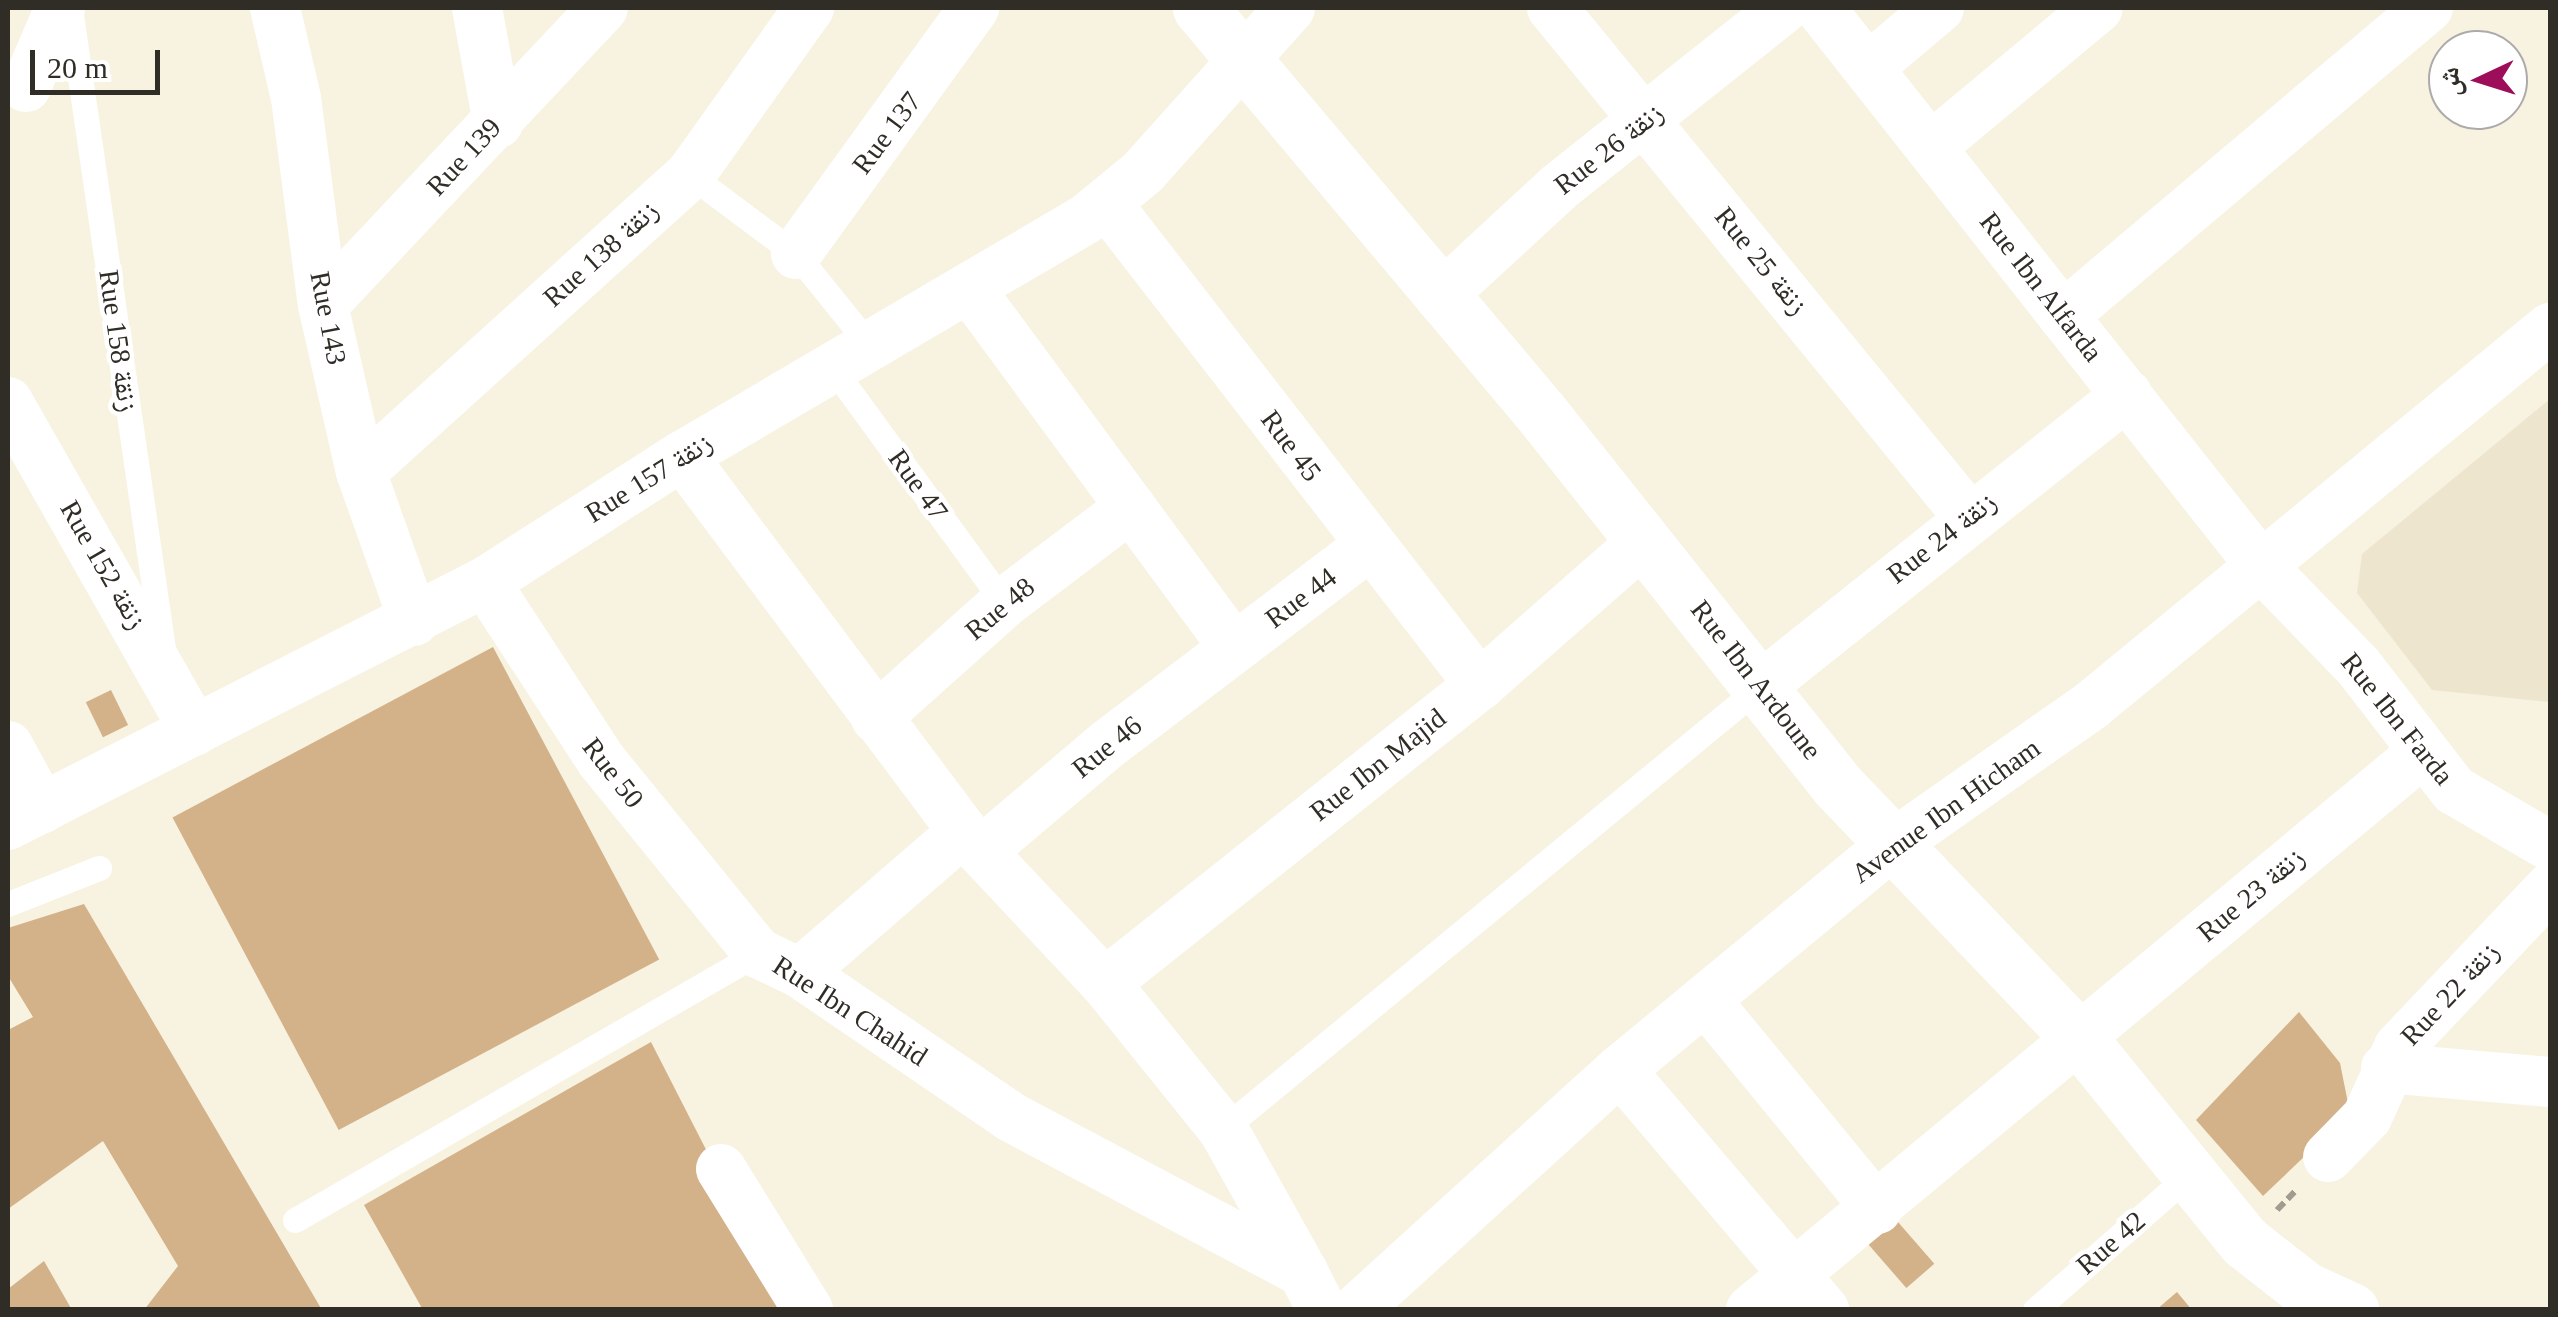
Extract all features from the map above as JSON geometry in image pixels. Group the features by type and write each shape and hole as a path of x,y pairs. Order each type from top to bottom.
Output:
{"street":[{"path":"16,72 60,8"},
{"name":"Rue 143","path":"275,8 296,98 323,305 361,472 414,621"},
{"path":"477,8 498,123"},
{"name":"Rue 139","path":"323,305 604,8"},
{"name":"Rue 138 زنقة","path":"361,472 690,174 809,8"},
{"name":"Rue 137","path":"796,254 974,8"},
{"name":"Rue Ibn Ardoune","path":"1200,8 1238,59 1645,540 1892,845 2079,1038 2187,1177 2245,1242 2288,1278 2351,1310"},
{"name":"Rue 157 زنقة","path":"25,817 484,582 682,456 1107,204 1154,161 1238,59 1290,8"},
{"name":"Rue 25 زنقة","path":"1552,8 1968,516"},
{"name":"Rue 26 زنقة","path":"1440,297 1558,187 1784,8"},
{"name":"Rue Ibn Alfarda","path":"1820,8 2262,567"},
{"path":"1868,68 1939,8"},
{"path":"1931,147 2098,8"},
{"path":"2064,316 2428,8"},
{"name":"Rue 45","path":"1107,204 1368,547 1480,686"},
{"path":"969,288 1234,648"},
{"name":"Avenue Ibn Hicham","path":"1333,1302 1707,1002 1892,845 2093,704 2550,328"},
{"name":"Rue 24 زنقة","path":"1761,686 1968,516 2127,395"},
{"name":"Rue 152 زنقة","path":"8,402 167,674 195,730"},
{"path":"682,456 876,718 973,841 1104,983 1223,1129 1333,1302"},
{"name":"Rue 48","path":"876,718 1004,603 1131,507"},
{"name":"Rue Ibn Majid","path":"1104,983 1480,686 1645,540"},
{"name":"Rue 44","path":"1234,648 1368,547"},
{"name":"Rue Ibn Farda","path":"2262,567 2358,666 2454,790 2492,818 2550,846"},
{"name":"Rue 50","path":"484,582 601,760 779,963"},
{"name":"Rue 46","path":"779,963 973,841 1234,648"},
{"path":"8,746 25,817"},
{"name":"Rue 23 زنقة","path":"1751,1310 1809,1292 1877,1208 2422,753"},
{"name":"Rue 22 زنقة","path":"2328,1157 2367,1117 2386,1068 2550,888"},
{"name":"Rue Ibn Chahid","path":"779,963 1010,1117 1333,1302"},
{"path":"1707,1002 1877,1208"},
{"path":"2386,1068 2550,1082"},
{"path":"1620,1070 1809,1292"},
{"path":"721,1169 808,1310"}],"lane":[{"name":"Rue 158 زنقة","path":"70,8 167,674"},
{"name":"Rue 47","path":"690,174 796,254 852,357 1004,603"},
{"path":"1223,1129 1761,686"},
{"path":"8,904 99,868"},
{"name":"Rue Ibn Chahid","path":"295,1220 779,963"},
{"name":"Rue 42","path":"2035,1310 2187,1177"}],"path":[{"path":"2245,1242 2328,1157"}],"shaded area":[{"path":"2550,399 2550,702 2432,690 2357,593 2362,554"}],"building":[{"path":"493,647 659,960 339,1130 172,817"},
{"path":"111,690 128,725 103,737 86,702"},
{"path":"84,904 322,1310 144,1310 178,1266 103,1141 8,1209 8,1030 33,1017 8,976 8,928"},
{"path":"2299,1012 2340,1063 2350,1113 2263,1196 2196,1120"},
{"path":"651,1042 788,1310 423,1310 364,1205"},
{"path":"1891,1214 1934,1264 1906,1288 1863,1238"},
{"path":"44,1261 72,1310 8,1310 8,1289"},
{"path":"2177,1292 2192,1310 2156,1310"}]}
